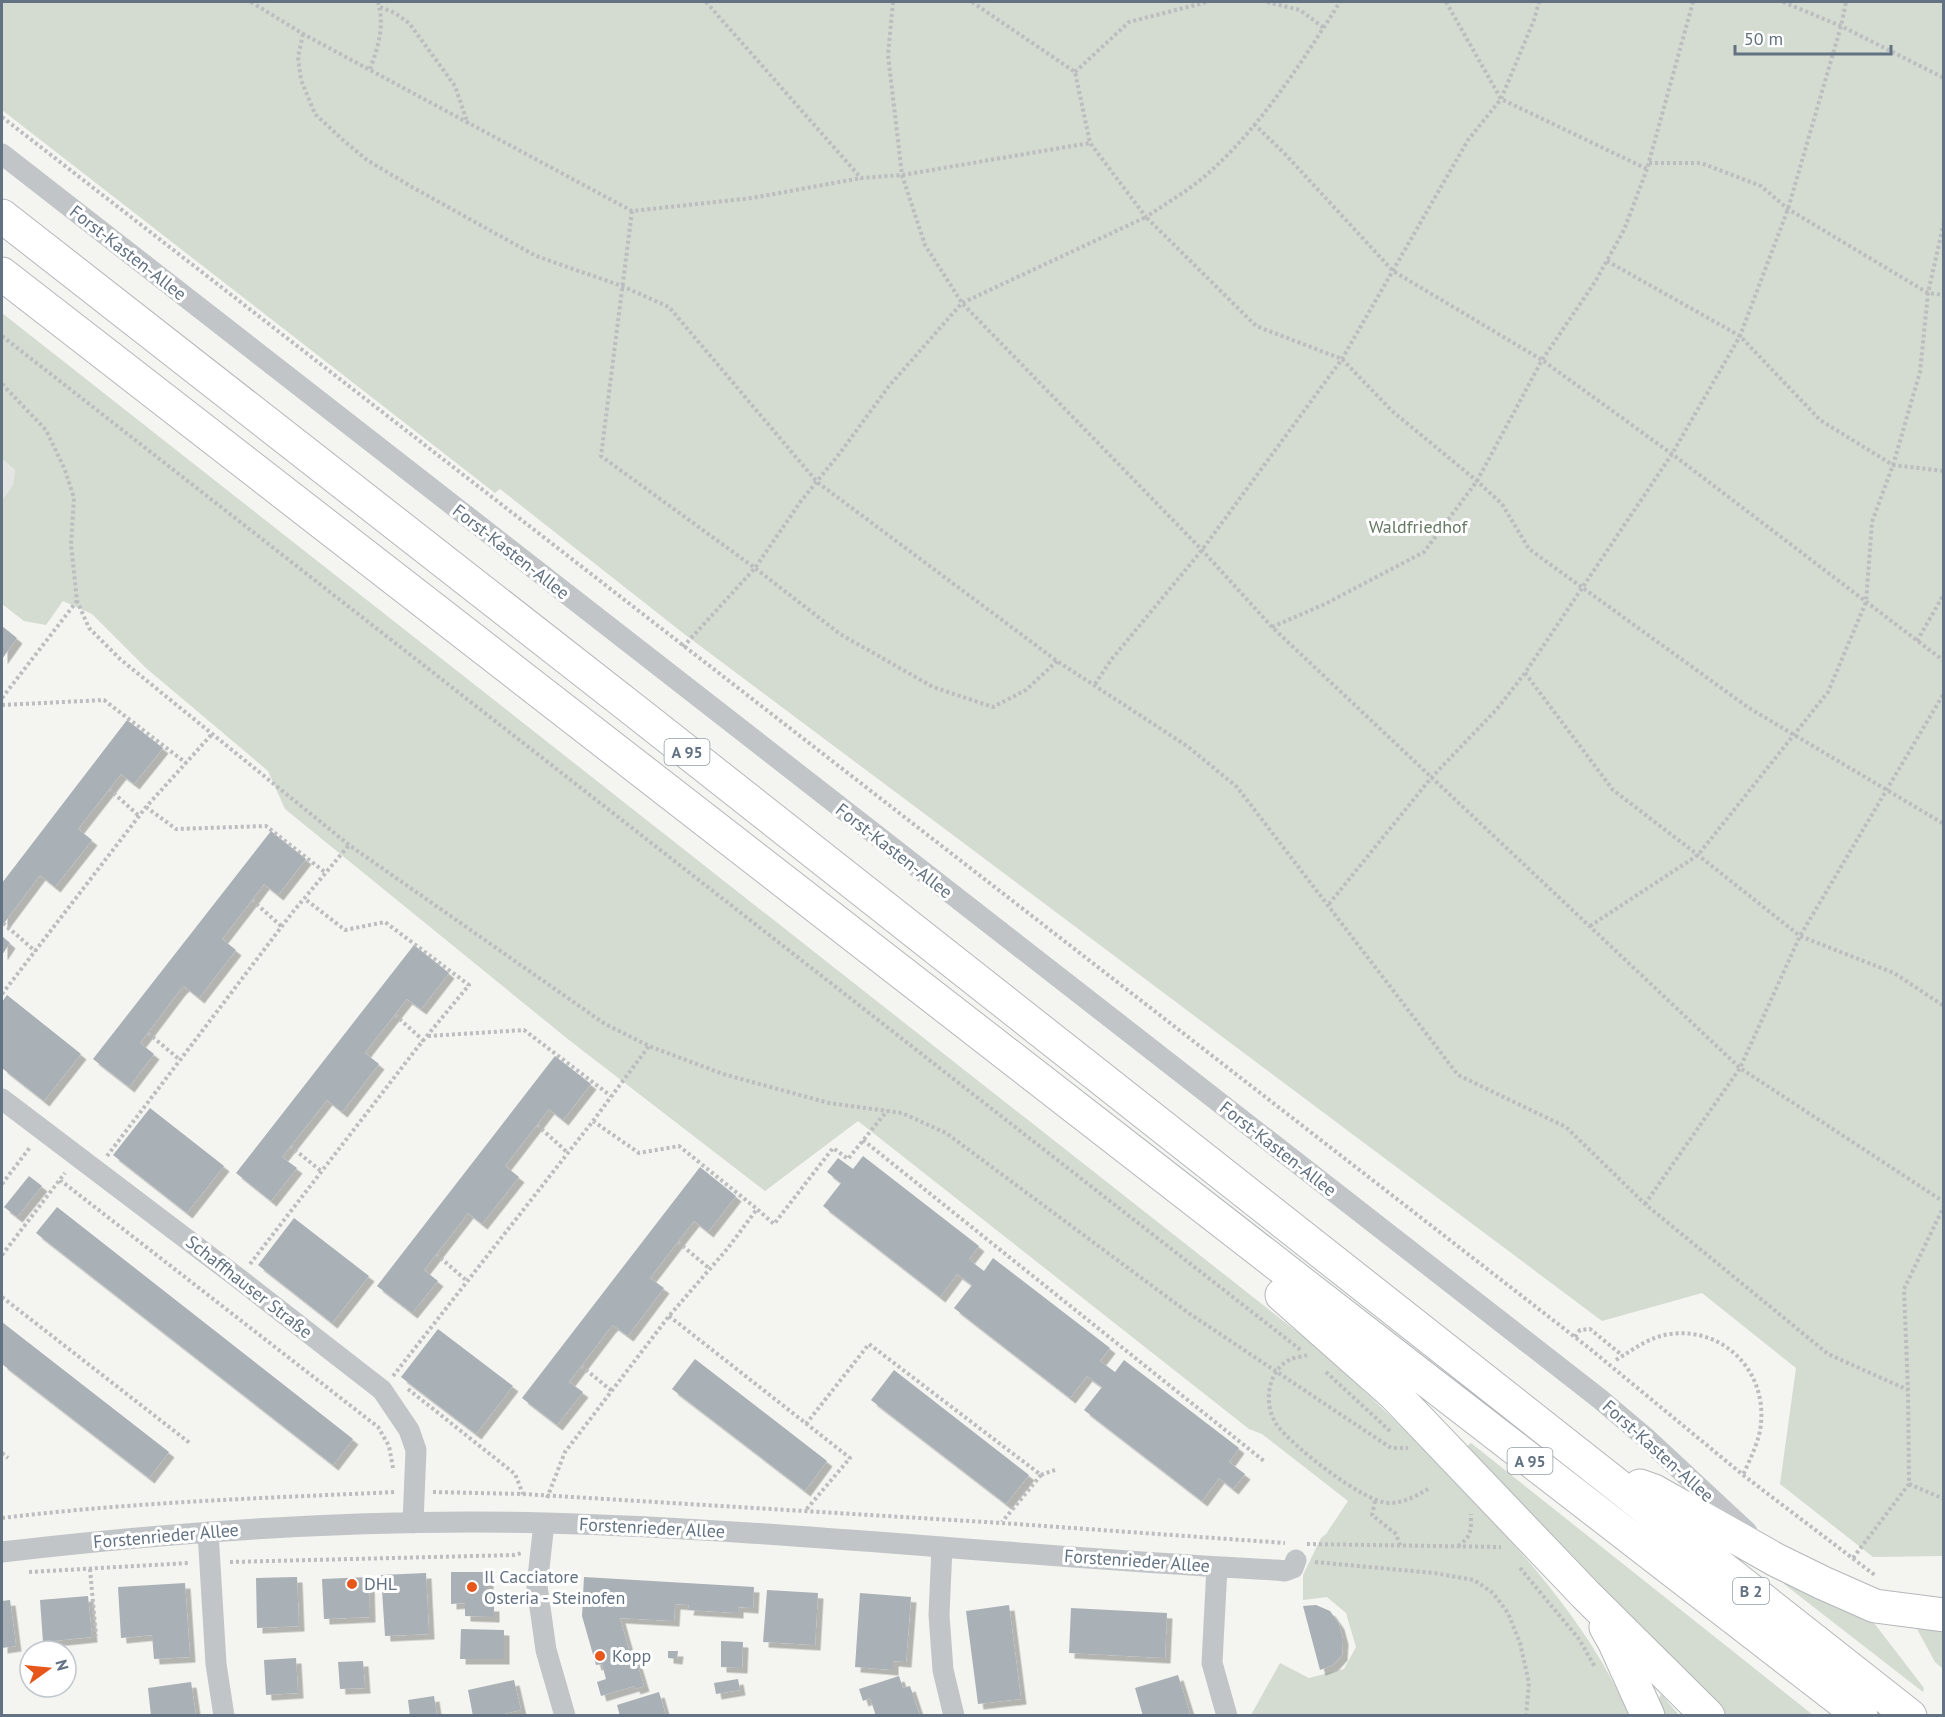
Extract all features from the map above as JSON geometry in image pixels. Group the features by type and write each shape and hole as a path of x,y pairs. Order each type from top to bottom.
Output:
{"highway":[{"name":"A 95","path":"2,216 639,714 1591,1466"},
{"name":"A 95","path":"2,274 1200,1206 1861,1716"},
{"path":"1200,1206 1242,1260 1395,1395 1586,1595 1708,1716"},
{"path":"1591,1466 1654,1491 1776,1560 1875,1606 1944,1615"},
{"name":"B 2","path":"1591,1466 1910,1716"},
{"path":"1586,1595 1614,1641 1648,1716"}],"street":[{"name":"Forst-Kasten-Allee","path":"2,154 1600,1399 1646,1438 1776,1560"},
{"name":"Schaffhauser Straße","path":"2,1099 238,1278 387,1383 416,1450 413,1523"},
{"name":"Forstenrieder Allee","path":"2,1552 208,1532 413,1523 544,1523 714,1530 1285,1571 1293,1568 1300,1552"},
{"path":"544,1523 537,1586 546,1650 565,1716"},
{"path":"208,1532 216,1664 224,1716"},
{"path":"942,1547 939,1615 943,1670 954,1716"},
{"path":"1217,1567 1212,1663 1227,1716"}],"path":[{"path":"251,2 303,34 632,211 752,198 861,178 902,175 1090,142"},
{"path":"706,2 861,178"},
{"path":"893,2 888,55 902,175 926,245 962,303 1202,550 1272,627 1740,1068 1944,1204 1904,1289 1909,1484 1853,1558"},
{"path":"972,2 1076,72 1090,142 1146,217 1256,326 1342,359 1392,411 1502,504 1529,549 1749,708 1944,824"},
{"path":"1076,72 1129,22 1207,2"},
{"path":"1267,2 1300,10 1324,28"},
{"path":"683,647 755,568 890,386 962,303 1146,217 1211,171 1237,146 1285,86 1340,2"},
{"path":"1446,2 1501,99 1647,169"},
{"path":"1095,684 1202,550 1342,359 1468,140 1501,99 1534,20 1539,2"},
{"path":"1272,627 1325,604 1424,552 1477,481 1542,360 1595,282 1624,230 1649,164 1693,2"},
{"path":"1783,2 1841,26 1944,78"},
{"path":"1329,904 1431,778 1497,709 1525,673 1672,454 1740,336 1788,209 1846,2"},
{"path":"370,69 377,50 381,28 379,4"},
{"path":"379,4 408,23 455,86 468,124"},
{"path":"303,34 298,57 301,81 315,114 367,160 536,256 622,286 669,307 817,482 1057,661 1187,746 1237,787 1458,1075 1566,1127 1646,1204 1828,1354 1908,1389"},
{"path":"2,117 1575,1337 1743,1475 1881,1579"},
{"path":"1254,124 1285,153 1393,271 1542,360 1672,454 1944,661"},
{"path":"1649,164 1701,163 1761,186 1788,209 1928,293 1944,295"},
{"path":"632,211 601,456 755,568 840,634 933,687 993,707 1026,690 1057,661"},
{"path":"1590,926 1698,855 1828,693 1866,602 1872,522 1893,465 1920,372 1928,293 1944,222"},
{"path":"1607,261 1740,336 1820,420 1893,465 1944,471"},
{"path":"2,336 1308,1355 1290,1359 1276,1372 1268,1392 1270,1408 1276,1423 1287,1436 1323,1466 1359,1492 1375,1500 1388,1503 1402,1501 1428,1489"},
{"path":"2,384 46,430 65,470 74,498 71,544 77,601 88,628 120,659 349,845 605,1024 649,1046 723,1074 829,1103 902,1113 946,1133 1190,1314 1391,1448 1408,1448 1400,1441"},
{"path":"1917,641 1944,594"},
{"path":"2,698 77,601"},
{"path":"1525,673 1613,790 1800,936 1894,973 1944,1006"},
{"path":"1646,1204 1740,1068 1800,936 1944,693"},
{"path":"2,705 104,700 187,763"},
{"path":"2,994 146,807 212,734"},
{"path":"109,789 139,816"},
{"path":"146,807 176,829 266,826 327,873"},
{"path":"95,1171 282,927 349,845"},
{"path":"238,1278 423,1041 469,986 385,922 345,930 305,899"},
{"path":"252,900 282,927"},
{"path":"3,923 35,951"},
{"path":"395,1015 423,1041"},
{"path":"427,1036 524,1030 611,1096"},
{"path":"148,1033 180,1060"},
{"path":"363,1414 593,1121 649,1046"},
{"path":"593,1121 639,1154 679,1146 774,1224 833,1148 848,1159 887,1111"},
{"path":"537,1125 568,1153"},
{"path":"2,1184 42,1131"},
{"path":"863,1140 1264,1461"},
{"path":"290,1146 321,1172"},
{"path":"2,1255 77,1157"},
{"path":"60,1180 378,1426 389,1446 393,1469"},
{"path":"544,1523 547,1496 565,1452 669,1316 710,1269 757,1209"},
{"path":"678,1242 710,1269"},
{"path":"436,1254 467,1281"},
{"path":"2,1297 191,1444"},
{"path":"669,1316 850,1458 805,1511"},
{"path":"1575,1337 1580,1330 1590,1329 1623,1356"},
{"path":"1616,1360 1645,1341 1669,1334 1697,1334 1724,1344 1749,1368 1760,1390 1761,1423 1743,1475"},
{"path":"806,1424 868,1344 1041,1475"},
{"path":"581,1366 612,1391"},
{"path":"1324,1371 1391,1433"},
{"path":"387,1383 498,1460 515,1474 523,1494"},
{"path":"2,1453 8,1458"},
{"path":"1002,1523 1041,1475 1055,1470"},
{"path":"394,1481 394,1492"},
{"path":"1909,1484 1944,1499"},
{"path":"1375,1500 1372,1515 1396,1534 1401,1547"},
{"path":"1456,1547 1468,1539 1471,1530 1471,1514"},
{"path":"1300,1552 1401,1547 1501,1547"},
{"path":"24,1572 210,1562 514,1555 541,1548"},
{"path":"1300,1552 1473,1580 1494,1593 1509,1613 1521,1643 1529,1683 1526,1716"},
{"path":"90,1569 96,1636"},
{"path":"1532,1580 1578,1639 1600,1676"}],"shaded area":[{"path":"2,459 15,470 13,485 2,500"}],"green space":[{"name":"Waldfriedhof","path":"2,2 1943,2 1943,1556 1873,1557 1780,1484 1796,1368 1702,1293 1602,1321 683,633 500,489 495,493 2,110"},
{"path":"2,313 1319,1350 1411,1436 1473,1500 1549,1586 1593,1648 1629,1715 1251,1715 1280,1663 1309,1678 1344,1669 1356,1647 1346,1613 1327,1597 1303,1600 1303,1575 1321,1538 1348,1501 1262,1434 1249,1429 858,1121 765,1191 569,1040 285,809 268,771 146,668 92,614 63,601 46,625 24,621 2,604 2,500 13,485 15,470 2,459"},
{"path":"1471,1443 1813,1715 1719,1715 1466,1447"},
{"path":"1787,1580 1854,1611 1874,1623 1924,1688 1923,1692 1784,1584"},
{"path":"1917,1629 1943,1631 1943,1669 1935,1662"},
{"path":"1661,1694 1679,1715 1659,1715 1656,1705"}],"building":[{"path":"2,626 17,638 2,659"},
{"path":"127,720 163,748 134,784 121,774 78,829 92,840 55,887 40,875 2,926 2,883"},
{"path":"271,831 306,859 278,895 264,884 222,939 236,950 199,998 184,986 180,990 140,1043 154,1054 129,1087 93,1059"},
{"path":"2,936 10,943 2,955"},
{"path":"414,945 449,973 421,1009 407,999 367,1050 365,1053 379,1064 342,1112 327,1100 282,1157 297,1168 271,1201 236,1173"},
{"path":"7,995 81,1054 44,1101 2,1068 2,1002"},
{"path":"555,1056 591,1084 563,1120 549,1109 505,1166 519,1177 482,1224 468,1213 424,1270 438,1281 412,1313 377,1286"},
{"path":"150,1108 224,1166 187,1213 113,1155"},
{"path":"863,1156 979,1246 969,1259 976,1265 984,1271 993,1258 1110,1348 1100,1361 1115,1372 1124,1360 1239,1448 1229,1462 1245,1474 1233,1489 1219,1478 1202,1501 1084,1410 1102,1387 1087,1376 1070,1398 954,1308 972,1285 957,1274 940,1297 823,1206 841,1183 827,1172 838,1158 853,1169"},
{"path":"700,1167 736,1196 708,1232 694,1221 686,1231 650,1278 664,1288 628,1336 613,1325 610,1328 569,1382 583,1392 557,1425 522,1398"},
{"path":"29,1176 42,1186 17,1217 4,1207"},
{"path":"57,1207 353,1439 333,1465 36,1233"},
{"path":"294,1218 369,1276 332,1323 258,1265"},
{"path":"2,1322 169,1452 149,1478 2,1364"},
{"path":"438,1329 513,1386 476,1434 401,1377"},
{"path":"695,1359 827,1461 805,1491 672,1389"},
{"path":"894,1370 1029,1475 1006,1504 871,1400"},
{"path":"451,1572 488,1572 488,1606 494,1606 494,1617 465,1616 465,1603 451,1604"},
{"path":"426,1573 429,1634 385,1636 381,1575"},
{"path":"297,1577 299,1626 257,1628 256,1578"},
{"path":"369,1577 370,1617 324,1619 322,1579"},
{"path":"584,1577 754,1587 753,1608 738,1607 738,1613 688,1610 689,1605 675,1604 674,1621 620,1618 629,1650 633,1650 644,1686 635,1689 634,1686 601,1696 597,1682 606,1679 602,1664 596,1665 582,1616"},
{"path":"185,1583 190,1657 154,1659 152,1635 121,1638 118,1587"},
{"path":"767,1590 818,1593 815,1645 763,1642"},
{"path":"860,1593 911,1597 906,1662 893,1661 893,1670 855,1667"},
{"path":"88,1596 92,1637 43,1639 40,1600"},
{"path":"10,1600 16,1646 2,1648 2,1601"},
{"path":"1009,1605 1021,1699 978,1704 966,1611"},
{"path":"1316,1605 1330,1611 1339,1624 1343,1639 1342,1655 1333,1665 1320,1670 1303,1606"},
{"path":"1071,1608 1167,1613 1165,1658 1069,1653"},
{"path":"461,1629 504,1630 504,1659 460,1659"},
{"path":"721,1641 743,1642 742,1668 721,1667"},
{"path":"668,1651 678,1651 677,1659 668,1658"},
{"path":"296,1658 298,1693 266,1695 264,1660"},
{"path":"363,1661 365,1688 340,1689 338,1662"},
{"path":"1178,1675 1190,1713 1182,1716 1143,1716 1135,1688"},
{"path":"899,1676 903,1688 910,1686 920,1716 876,1716 870,1698 863,1701 859,1689"},
{"path":"738,1679 740,1690 716,1694 714,1683"},
{"path":"514,1680 521,1710 494,1716 473,1716 468,1690"},
{"path":"191,1682 196,1716 151,1716 148,1688"},
{"path":"659,1692 666,1716 620,1716 617,1705"},
{"path":"434,1696 437,1716 410,1716 408,1700"}],"place":[{"name":"DHL","path":"352,1584"},
{"name":"Il Cacciatore Osteria - Steinofen","path":"472,1587"},
{"name":"Kopp","path":"600,1656"}]}
